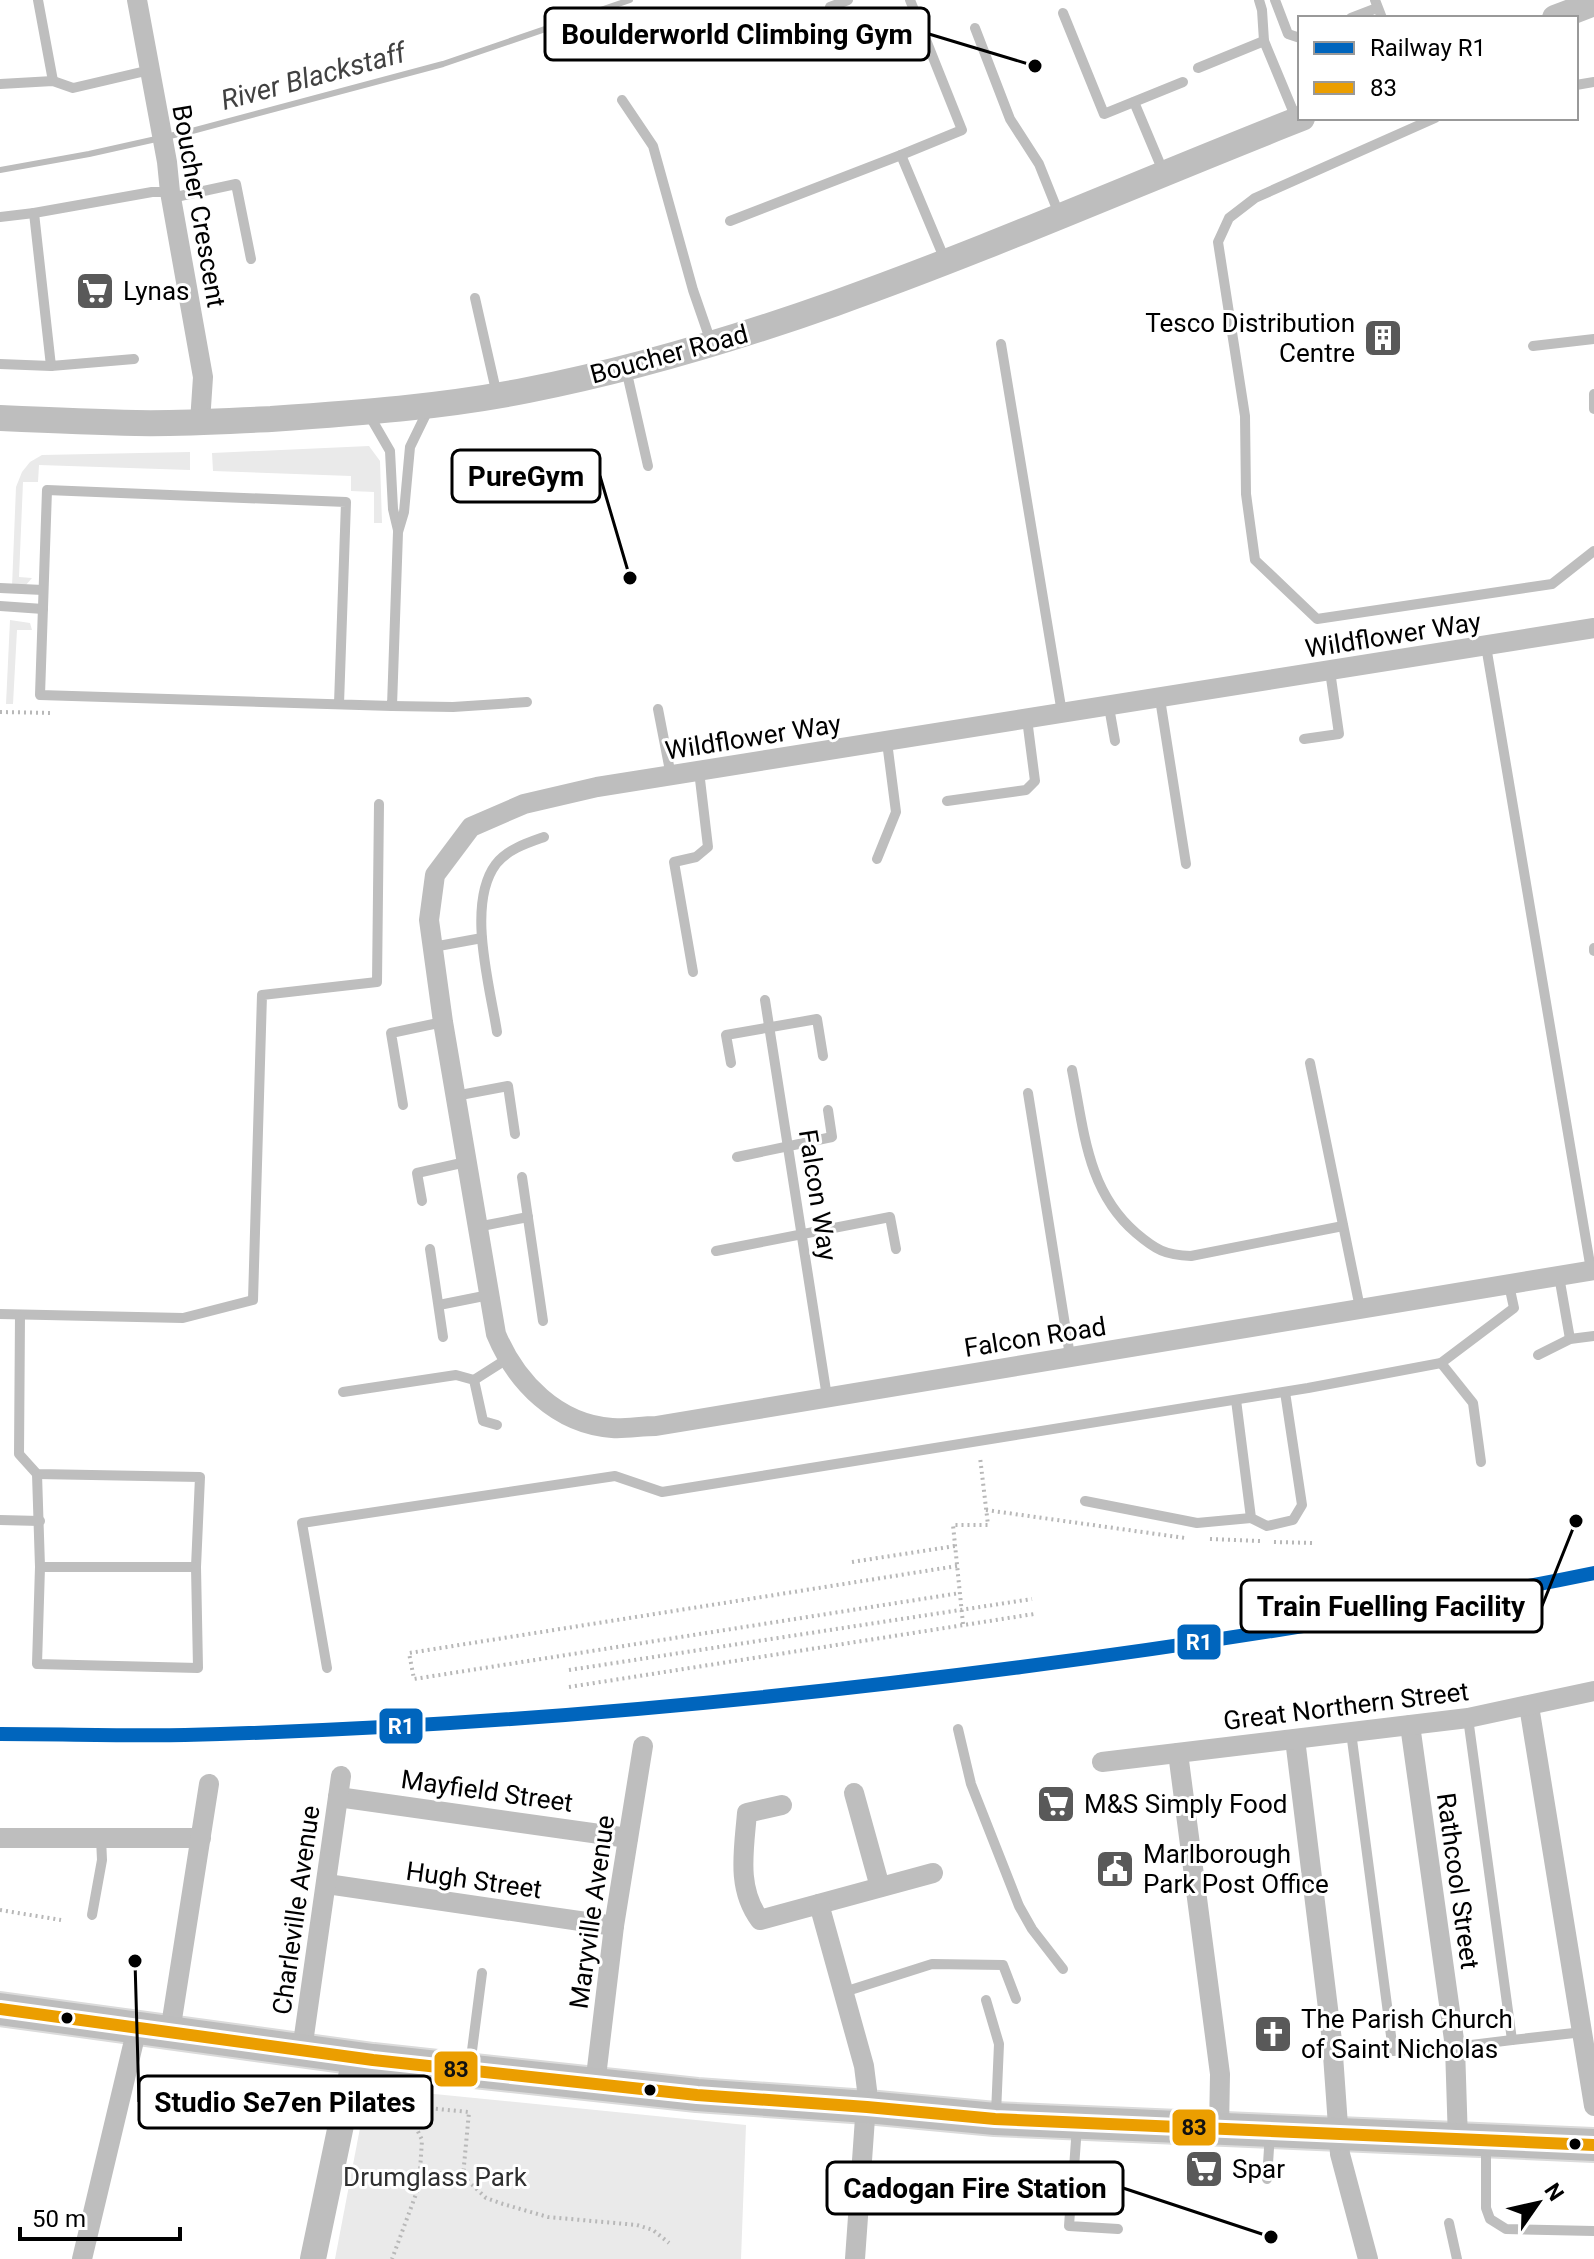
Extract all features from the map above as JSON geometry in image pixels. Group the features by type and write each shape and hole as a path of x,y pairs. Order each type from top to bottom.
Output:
{"main road":[{"path":"0,2009 364,2059 595,2085 1077,2124 1594,2145"}],"street":[{"name":"Boucher Crescent","path":"137,0 203,377 200,422"},
{"path":"1560,16 1594,3"},
{"name":"Boucher Road","path":"0,418 135,423 368,413 497,395 626,367 802,316 945,262 1298,119"},
{"name":"Wildflower Way","path":"507,1359 496,1334 489,1295 429,920 435,875 471,827 524,804 597,787 1594,628"},
{"name":"Falcon Road","path":"507,1359 520,1379 571,1418 611,1428 656,1426 1592,1270"},
{"name":"Great Northern Street","path":"1102,1762 1468,1718 1594,1691"},
{"path":"1529,1706 1583,2032 1591,2061 1594,2106"},
{"name":"Rathcool Street","path":"1410,1725 1455,2047 1472,2142"},
{"path":"1295,1739 1332,2041 1340,2154 1368,2259"},
{"name":"Maryville Avenue","path":"595,2085 614,1926 643,1746"},
{"path":"1178,1753 1220,2074 1219,2130"},
{"path":"170,2032 209,1784"},
{"name":"Mayfield Street","path":"340,1786 628,1838"},
{"name":"Charleville Avenue","path":"302,2050 340,1786"},
{"path":"854,1793 880,1887"},
{"path":"782,1805 747,1813 742,1868 750,1907 760,1920 933,1873"},
{"path":"0,1838 201,1838"},
{"name":"Hugh Street","path":"327,1884 614,1926"},
{"path":"819,1904 864,2066 867,2107 855,2226 855,2259"},
{"path":"82,2259 137,2028"},
{"path":"313,2259 364,2059"}],"lane":[{"path":"38,0 53,81"},
{"path":"830,7 848,0"},
{"path":"730,221 962,130 910,0"},
{"path":"1259,0 1264,41 1298,117"},
{"path":"1275,0 1288,34 1298,37"},
{"path":"1357,16 1378,9"},
{"path":"1063,13 1104,114 1183,82"},
{"path":"975,28 1010,119 1039,164 1060,216"},
{"path":"1198,68 1264,41"},
{"path":"0,84 53,81 73,88 150,70"},
{"path":"622,100 653,146 693,290 712,344"},
{"path":"1134,102 1164,173"},
{"path":"1430,120 1255,198 1229,218 1218,242 1245,416 1246,494 1255,560 1317,619 1552,584 1594,551"},
{"path":"901,155 945,262"},
{"path":"0,217 152,192 171,195 236,184 251,259"},
{"path":"34,213 51,366"},
{"path":"475,298 497,395"},
{"path":"1533,346 1594,339"},
{"path":"1001,344 1062,713"},
{"path":"0,364 51,366 134,359"},
{"path":"626,367 648,466"},
{"path":"1594,394 1594,409"},
{"path":"398,532 404,512 410,447 431,405"},
{"path":"368,413 390,451 393,509 398,532 392,706"},
{"path":"339,704 346,502 47,490 40,695 392,706 453,707 527,702"},
{"path":"0,588 43,590"},
{"path":"0,606 43,609"},
{"path":"1486,646 1592,1270"},
{"path":"1304,739 1339,734 1330,671"},
{"path":"1160,699 1186,864"},
{"path":"1109,707 1115,741"},
{"path":"658,709 671,776"},
{"path":"947,801 1026,790 1035,781 1027,719"},
{"path":"877,859 896,812 887,742"},
{"path":"693,972 674,862 696,857 708,847 699,771"},
{"path":"0,1314 183,1318 253,1300 262,995 377,982 379,804"},
{"path":"497,1032 482,938 483,892 497,864 517,847 544,837"},
{"path":"433,947 482,938"},
{"name":"Falcon Way","path":"765,1000 827,1397"},
{"path":"731,1063 726,1035 817,1019 823,1056"},
{"path":"403,1105 391,1033 443,1022"},
{"path":"1310,1063 1360,1308"},
{"path":"1072,1070 1090,1159 1104,1197 1118,1216 1153,1247 1168,1255 1191,1256 1343,1226"},
{"path":"455,1096 508,1086 515,1134"},
{"path":"1028,1093 1070,1356"},
{"path":"737,1157 832,1137 828,1110"},
{"path":"422,1201 417,1173 466,1162"},
{"path":"522,1177 543,1321"},
{"path":"477,1227 528,1217"},
{"path":"716,1251 890,1217 896,1249"},
{"path":"430,1249 443,1337"},
{"path":"1559,1276 1570,1339"},
{"path":"327,1668 302,1523 615,1476 662,1492 1285,1392 1441,1363 1514,1308 1509,1285"},
{"path":"439,1305 489,1295"},
{"path":"20,1315 19,1454 37,1474 40,1521 37,1664 198,1668 196,1567 200,1477 37,1474"},
{"path":"1538,1355 1570,1339 1594,1336"},
{"path":"343,1392 456,1375 474,1380 507,1359"},
{"path":"1441,1363 1473,1403 1481,1462"},
{"path":"474,1380 483,1421 497,1425"},
{"path":"1085,1501 1197,1523 1251,1518 1267,1526 1293,1520 1302,1505 1285,1392"},
{"path":"1236,1400 1251,1518"},
{"path":"0,1520 40,1521"},
{"path":"40,1567 196,1567"},
{"path":"1468,1718 1512,2040"},
{"path":"958,1729 971,1784 1019,1906 1032,1929 1063,1969"},
{"path":"1351,1732 1393,2051 1583,2032"},
{"path":"92,1915 102,1860 101,1838"},
{"path":"844,1992 932,1964 985,1964 1003,1965 1016,1999"},
{"path":"470,2072 482,1973"},
{"path":"986,2000 999,2044 995,2119"},
{"path":"1074,2168 1077,2124"},
{"path":"1267,2179 1270,2133"},
{"path":"1472,2142 1490,2219 1506,2229 1594,2231"},
{"path":"1071,2198 1069,2226 1118,2229"},
{"path":"1449,2223 1457,2259"}],"path":[{"path":"963,1625 953,1525 988,1525 979,1442"},
{"path":"852,1562 955,1546"},
{"path":"957,1566 409,1653 414,1679 960,1593"},
{"path":"569,1670 1032,1599"},
{"path":"569,1687 1034,1614"},
{"path":"0,1910 61,1920"},
{"path":"364,2059 392,2100 406,2106 469,2112 463,2176"},
{"path":"392,2259 419,2186 422,2140 406,2106"},
{"path":"419,2186 440,2173 463,2176 486,2198 503,2204 548,2217 637,2225 653,2230 669,2243"}],"green space":[{"path":"369,446 380,461 382,523 374,523 374,492 351,491 351,476 213,471 212,453"},
{"path":"190,452 190,470 39,465 38,482 23,482 19,577 32,578 25,586 12,587 16,487 30,462 42,455"},
{"path":"10,620 30,623 32,630 17,630 13,704 6,704"},
{"name":"Drumglass Park","path":"384,2089 746,2125 741,2259 335,2259 364,2107"}],"waterway":[{"name":"River Blackstaff","path":"0,170 192,131 443,64 630,0"}],"rail line":[{"name":"R1","path":"0,1734 290,1732 500,1720 813,1692 1165,1647 1380,1613 1594,1573"}],"transit line":[{"name":"83","path":"0,2009 373,2060 697,2095 995,2119 1594,2145"}],"place":[{"name":"Boulderworld Climbing Gym","path":"1035,66"},
{"name":"Lynas","path":"95,291"},
{"name":"Tesco Distribution Centre","path":"1383,338"},
{"name":"PureGym","path":"630,578"},
{"name":"Train Fuelling Facility","path":"1576,1521"},
{"name":"M&S Simply Food","path":"1056,1804"},
{"name":"Marlborough Park Post Office","path":"1115,1869"},
{"name":"Studio Se7en Pilates","path":"135,1961"},
{"name":"The Parish Church of Saint Nicholas","path":"1273,2034"},
{"name":"Spar","path":"1204,2169"},
{"name":"Cadogan Fire Station","path":"1271,2237"}]}
